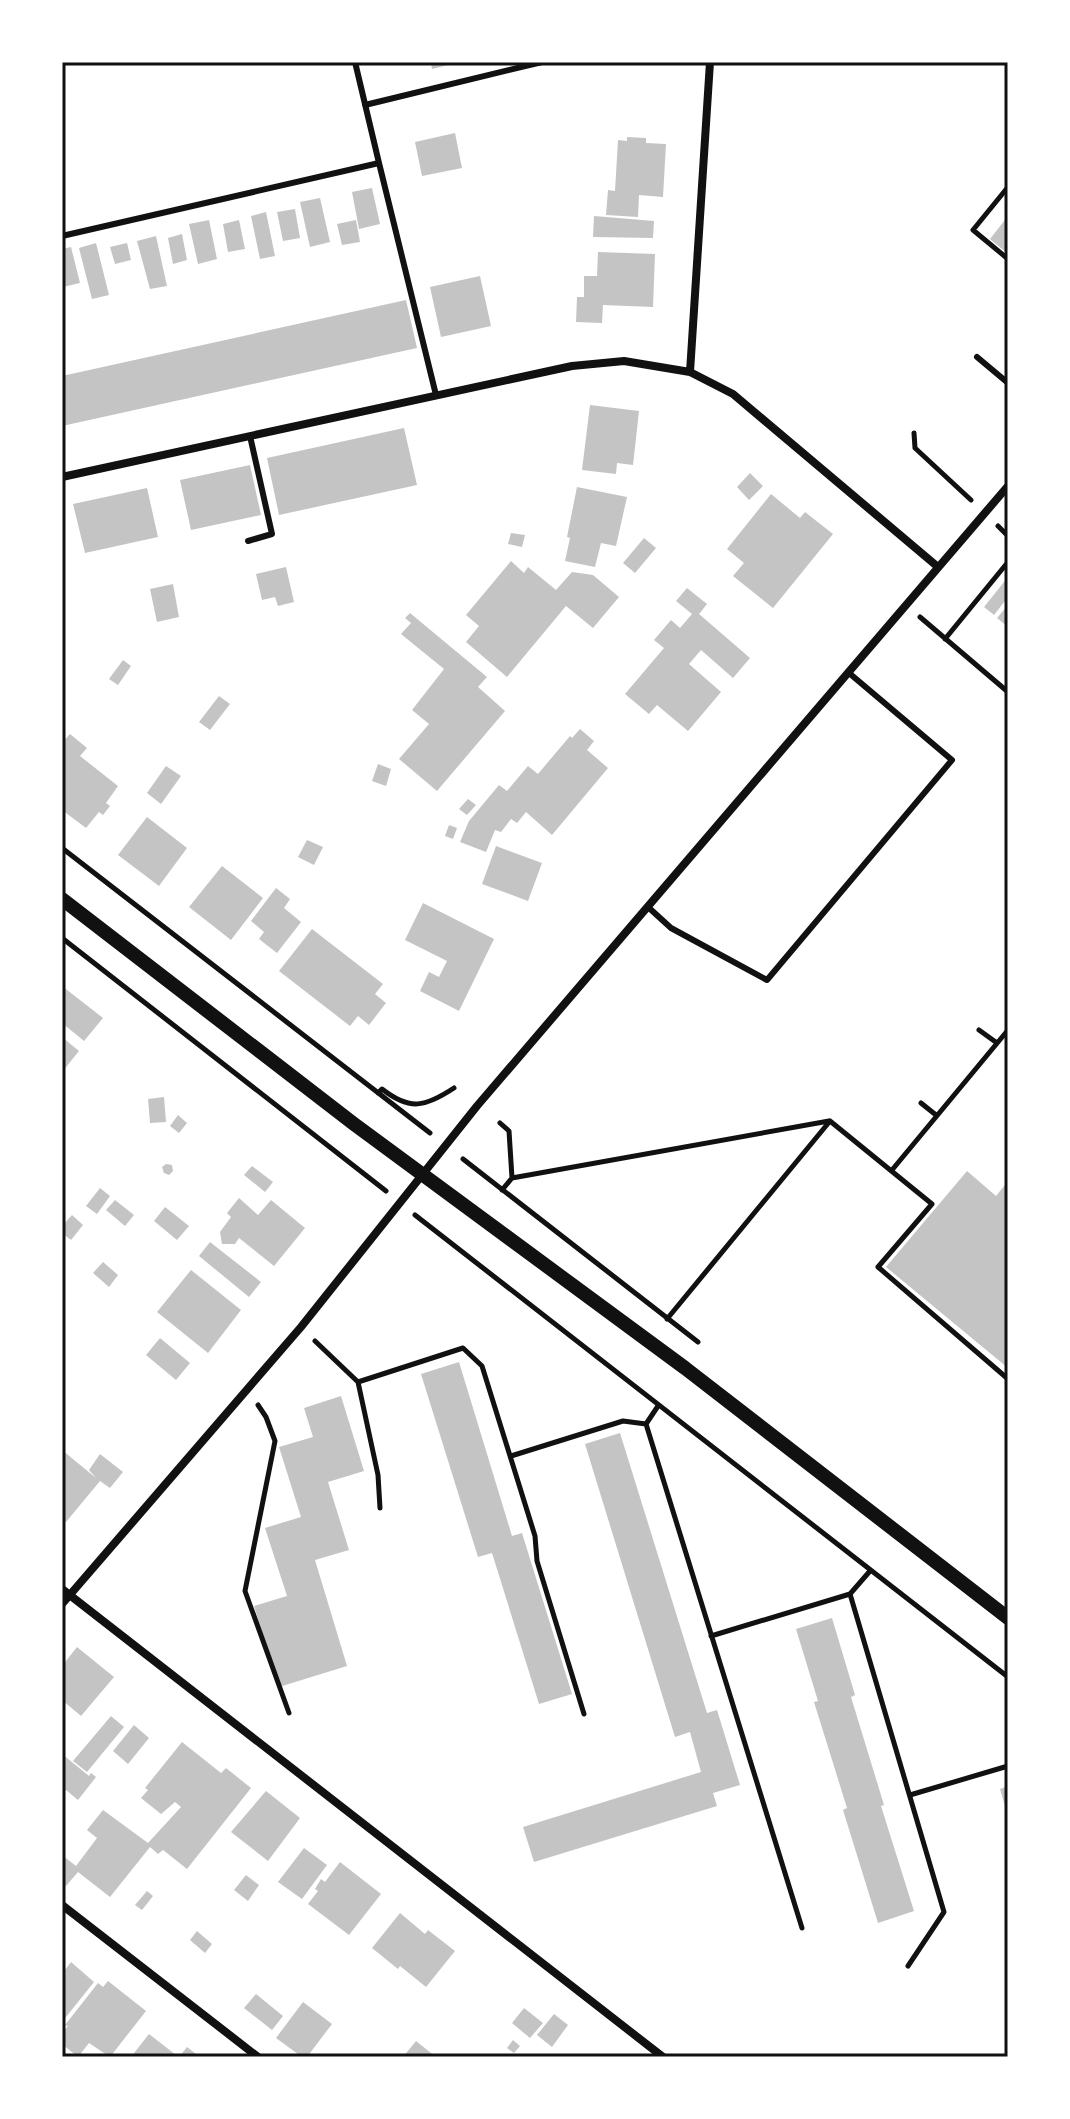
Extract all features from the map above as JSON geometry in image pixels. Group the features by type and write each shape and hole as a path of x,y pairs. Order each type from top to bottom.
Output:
{"street":[{"path":"690,372 710,62"},
{"path":"62,477 572,366 624,361 690,372 733,394 938,567"},
{"path":"62,1604 66,1592 301,1327 445,1145 1008,486"},
{"path":"62,899 685,1368 1008,1618"},
{"path":"66,1592 663,2057"},
{"path":"62,1905 258,2057"}],"lane":[{"path":"355,62 436,395"},
{"path":"365,105 542,62"},
{"path":"62,236 379,163"},
{"path":"977,357 1008,383"},
{"path":"248,541 272,534 250,436"},
{"path":"648,907 671,928 767,980 952,760 849,673"}],"path":[{"path":"1008,187 973,230 1008,259"},
{"path":"914,433 915,448 1008,536"},
{"path":"945,639 1008,562"},
{"path":"906,605 1008,692"},
{"path":"62,848 704,1347"},
{"path":"62,938 1008,1677"},
{"path":"979,1030 997,1043"},
{"path":"892,1170 1008,1030"},
{"path":"378,1093 382,1089 395,1099 412,1105 434,1101 454,1088"},
{"path":"921,1103 936,1115"},
{"path":"667,1319 830,1121"},
{"path":"512,1178 830,1121 932,1204 878,1267 1008,1379"},
{"path":"500,1123 509,1131 512,1178 502,1191"},
{"path":"301,1327 358,1382 378,1475 380,1508"},
{"path":"358,1382 463,1348 482,1366 535,1536 537,1561 584,1714"},
{"path":"246,1390 266,1417 275,1441 245,1591 289,1713"},
{"path":"646,1424 658,1406"},
{"path":"511,1456 623,1421 646,1424"},
{"path":"646,1424 802,1928"},
{"path":"711,1636 850,1594 870,1571"},
{"path":"850,1594 944,1912 908,1966"},
{"path":"910,1795 1008,1766"}],"building":[{"path":"431,62 456,62 456,63 432,69"},
{"path":"455,133 462,168 422,176 415,142"},
{"path":"627,137 646,138 646,143 666,144 663,197 639,195 638,217 606,215 608,190 615,191 618,140 627,141"},
{"path":"372,188 380,224 359,229 352,192"},
{"path":"320,198 330,242 310,247 300,202"},
{"path":"295,209 300,238 283,241 277,212"},
{"path":"266,212 275,256 260,259 251,216"},
{"path":"594,216 654,221 653,238 593,237"},
{"path":"1008,216 1008,254 990,239"},
{"path":"209,220 217,259 198,264 189,224"},
{"path":"239,220 245,249 228,252 223,224"},
{"path":"356,220 360,242 342,245 337,224"},
{"path":"182,234 187,260 173,264 168,238"},
{"path":"156,236 167,286 150,289 137,241"},
{"path":"96,243 109,295 92,299 79,248"},
{"path":"127,243 131,260 115,264 110,247"},
{"path":"71,247 80,283 63,287 62,249"},
{"path":"598,252 655,254 653,307 603,305 602,323 576,322 577,297 584,297 584,276 597,276"},
{"path":"480,276 491,326 441,337 430,287"},
{"path":"406,300 417,348 62,426 62,376"},
{"path":"590,405 639,411 633,465 617,463 616,474 582,470"},
{"path":"404,428 417,485 279,515 267,458"},
{"path":"250,465 261,515 191,530 180,480"},
{"path":"750,473 763,486 749,500 737,487"},
{"path":"577,487 627,497 616,546 601,543 595,567 565,561"},
{"path":"147,488 158,537 85,553 73,504"},
{"path":"771,494 800,518 805,512 833,534 773,608 733,576 744,563 727,549"},
{"path":"511,533 525,535 522,547 508,544"},
{"path":"644,538 656,548 635,573 623,563"},
{"path":"511,561 524,573 528,567 556,590 572,572 593,575 619,597 593,628 566,606 507,677 466,642 479,626 466,615"},
{"path":"286,567 294,602 278,606 275,597 262,600 256,574"},
{"path":"1008,577 1008,597 994,615 984,607"},
{"path":"173,584 179,617 157,622 150,589"},
{"path":"687,588 707,604 699,614 750,658 733,678 701,650 689,664 721,692 688,731 657,705 649,714 625,694 664,648 654,640 671,620 680,628 692,614 676,601"},
{"path":"1008,605 1008,627 997,618"},
{"path":"410,613 487,677 478,687 505,711 437,791 399,759 429,724 412,710 444,669 401,634 411,623 405,618"},
{"path":"123,660 131,666 118,685 109,679"},
{"path":"219,696 230,704 210,730 199,722"},
{"path":"580,729 594,741 587,750 608,768 552,835 526,812 517,823 511,819 501,832 495,830 486,852 460,842 469,821 499,785 507,791 528,766 538,774 570,736 572,738"},
{"path":"70,734 87,748 80,756 118,786 106,803 110,806 103,815 99,812 86,828 62,810 62,743"},
{"path":"378,764 391,769 386,786 372,781"},
{"path":"166,766 181,776 161,804 147,793"},
{"path":"468,799 476,805 467,815 459,809"},
{"path":"147,817 187,848 159,886 118,855"},
{"path":"449,825 457,828 453,839 445,836"},
{"path":"307,840 323,847 314,865 298,857"},
{"path":"496,846 542,863 528,901 482,884"},
{"path":"222,866 263,898 231,940 189,907"},
{"path":"276,888 290,899 284,908 301,922 277,953 259,939 264,932 251,921"},
{"path":"423,903 494,939 459,1011 420,991 429,972 439,977 447,961 405,940"},
{"path":"312,929 383,984 375,994 386,1003 369,1025 358,1016 350,1026 279,971"},
{"path":"62,986 103,1018 84,1041 62,1023"},
{"path":"62,1037 79,1051 62,1072"},
{"path":"164,1097 166,1122 150,1123 148,1099"},
{"path":"178,1115 187,1123 179,1133 170,1126"},
{"path":"172,1165 173,1171 169,1175 164,1173 162,1167"},
{"path":"252,1166 273,1182 265,1192 244,1175"},
{"path":"967,1171 996,1196 1008,1181 1008,1368 886,1267"},
{"path":"100,1188 110,1196 97,1214 86,1206"},
{"path":"239,1198 258,1215 271,1200 305,1228 274,1266 239,1238 235,1244 222,1244 220,1232 231,1217 227,1213"},
{"path":"115,1200 134,1215 125,1226 106,1210"},
{"path":"165,1207 189,1226 177,1240 154,1221"},
{"path":"72,1215 83,1225 71,1240 62,1233 62,1226"},
{"path":"210,1242 261,1282 249,1297 199,1256"},
{"path":"103,1262 118,1275 109,1287 93,1273"},
{"path":"191,1270 241,1310 208,1353 157,1312"},
{"path":"160,1338 190,1363 176,1380 146,1355"},
{"path":"459,1362 512,1536 522,1533 572,1694 539,1704 492,1553 478,1557 421,1374"},
{"path":"341,1396 364,1471 328,1482 349,1550 315,1560 347,1666 279,1687 254,1606 287,1596 265,1528 301,1517 279,1447 313,1437 304,1408"},
{"path":"620,1433 707,1713 717,1710 740,1785 713,1793 717,1806 534,1862 523,1827 701,1772 690,1732 675,1737 585,1444"},
{"path":"62,1450 96,1478 89,1470 100,1454 123,1472 110,1488 100,1481 66,1522 62,1519"},
{"path":"832,1618 855,1695 851,1697 884,1805 881,1806 914,1911 878,1923 843,1810 847,1808 814,1702 818,1701 796,1629"},
{"path":"77,1647 114,1677 81,1716 62,1700 62,1666"},
{"path":"111,1716 124,1727 87,1772 73,1761"},
{"path":"134,1725 149,1738 128,1764 113,1751"},
{"path":"182,1742 221,1773 226,1768 251,1788 187,1869 163,1850 158,1854 150,1847 110,1897 78,1872 66,1886 62,1883 62,1855 76,1866 97,1838 87,1830 103,1810 148,1843 181,1807 175,1802 161,1814 141,1798 148,1790 145,1788"},
{"path":"62,1754 89,1776 91,1773 96,1777 78,1800 66,1790 62,1795"},
{"path":"1008,1786 1008,1813 1007,1813 1000,1789"},
{"path":"266,1791 300,1818 268,1861 231,1832"},
{"path":"304,1848 327,1865 302,1899 278,1882"},
{"path":"340,1862 381,1894 349,1935 308,1904 318,1891 315,1889 321,1879 325,1882"},
{"path":"246,1875 259,1885 248,1901 234,1890"},
{"path":"147,1891 153,1896 142,1910 135,1905"},
{"path":"400,1913 425,1934 428,1930 455,1951 426,1987 372,1948"},
{"path":"197,1931 212,1944 205,1953 190,1940"},
{"path":"71,1962 94,1982 62,2022 62,1974"},
{"path":"108,1981 146,2011 110,2057 89,2043 78,2057 62,2044 62,2033 68,2026 65,2025 98,1983 103,1987"},
{"path":"256,1994 283,2016 272,2030 244,2008"},
{"path":"303,2002 332,2024 307,2057 302,2057 276,2038"},
{"path":"524,2008 543,2023 530,2038 512,2023"},
{"path":"554,2014 568,2025 552,2047 537,2035"},
{"path":"149,2034 176,2055 175,2057 131,2057"},
{"path":"513,2040 520,2046 514,2053 507,2048"},
{"path":"416,2041 436,2057 403,2057"},
{"path":"187,2047 200,2057 179,2057"}]}
